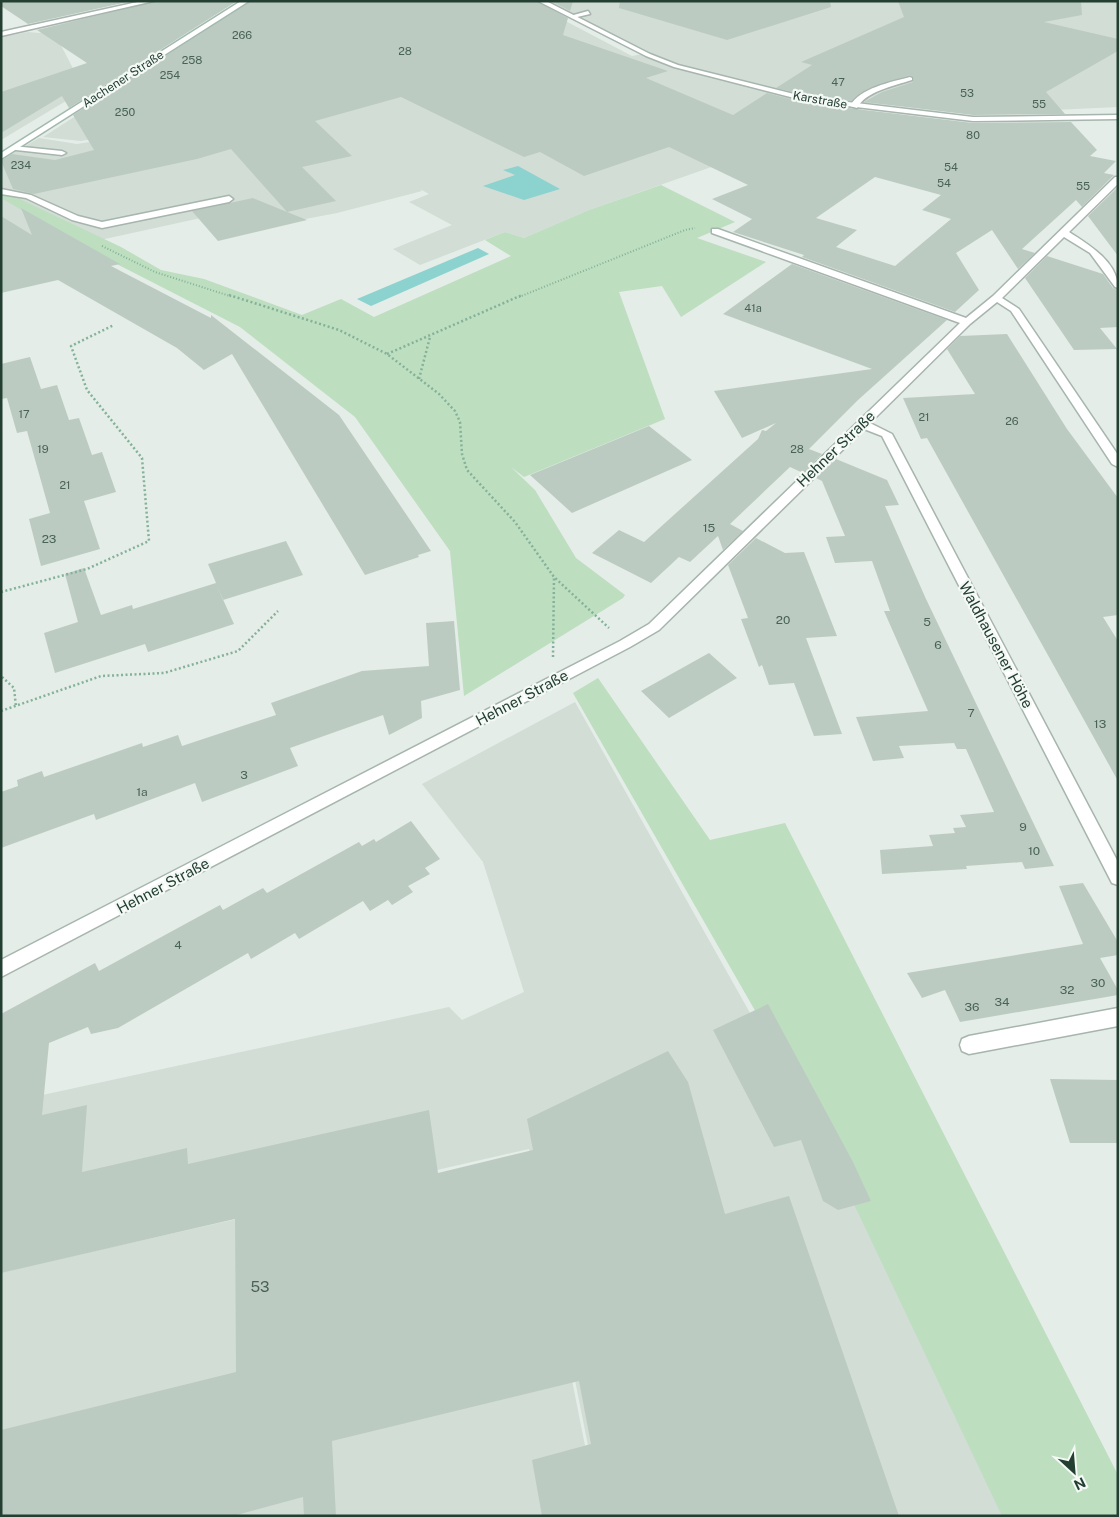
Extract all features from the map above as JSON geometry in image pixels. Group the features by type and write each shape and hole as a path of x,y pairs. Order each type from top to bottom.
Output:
{"street":[{"path":"1,34 151,1"},
{"name":"Aachener Straße","path":"1,157 246,1"},
{"name":"Karstraße","path":"541,1 648,55 676,66 806,99 973,119 1118,117"},
{"path":"573,16 588,13"},
{"path":"854,106 858,98 888,85 910,79"},
{"path":"16,148 62,153"},
{"name":"Hehner Straße","path":"1,969 625,644 654,627 967,322 996,298 1118,180"},
{"path":"1,191 30,197 74,218 102,225 229,198"},
{"path":"716,231 967,322"},
{"path":"1064,233 1093,251 1118,284"},
{"path":"996,298 1014,309 1118,464"},
{"name":"Waldhausener Höhe","path":"862,424 886,434 1118,878"},
{"path":"969,1046 1118,1017"}],"path":[{"path":"387,354 534,290 685,230 706,228 716,231"},
{"path":"96,242 155,272 339,330 387,354 419,378 448,402 455,411 460,422 462,454 467,470 515,522 554,577 625,644"},
{"path":"1,592 87,569 149,541 142,458 87,390 72,346 114,325"},
{"path":"419,378 431,336"},
{"path":"552,682 554,577"},
{"path":"1,711 101,676 164,673 238,652 278,611"},
{"path":"2,678 14,688 16,707"}],"shaded area":[{"path":"255,1 535,5 632,56 643,54 541,1 1118,1 1118,107 988,113 868,103 854,117 589,210 524,238 505,232 420,265 393,249 452,225 409,202 429,194 420,189 422,191 337,213 268,226 219,214 91,242 1,286 1,160 39,138 77,144 115,138 114,135 81,141 43,137"},
{"path":"53,30 79,80 96,83 1,140 1,37"},
{"path":"575,702 790,1084 1023,1516 602,1516 529,1149 1,1270 1,1104 449,1007 462,1020 524,992 483,862 422,784"},
{"path":"527,1154 599,1516 1,1516 1,1272"}],"green space":[{"path":"661,185 735,222 697,238 766,262 681,317 662,286 619,292 665,419 524,477 511,467 535,490 576,558 625,595 464,696 450,551 355,417 240,327 103,257 1,198 1,193 7,193 121,247 161,270 204,279 302,315 341,299 374,317 511,256 485,240 505,232 524,238 589,210"},
{"path":"598,678 710,840 785,823 1118,1475 1118,1516 1002,1516 796,1082 573,693"}],"water":[{"path":"518,166 560,189 524,200 483,186 515,175 503,170"},
{"path":"478,248 489,254 371,306 357,299"}],"building":[{"path":"1,1 132,1 28,24 1,6"},
{"path":"156,1 237,1 69,108 62,96 1,133 1,92 87,63 37,30"},
{"path":"251,1 536,1 568,18 563,35 668,71 646,78 733,115 767,93 806,103 973,123 1071,122 1097,150 1090,156 1116,161 1104,173 1114,175 1082,207 1076,200 1022,249 1035,253 1018,269 992,230 956,253 979,290 955,312 802,257 804,255 733,232 752,219 712,199 748,185 669,147 584,176 540,152 524,157 401,97 315,121 352,156 302,167 336,201 287,212 231,149 197,159 34,194 13,189 1,161 12,154 55,160 94,150 73,115","holes":["875,177 941,195 922,210 951,219 895,266 836,247 857,230 816,218"]},
{"path":"551,1 573,1 570,11"},
{"path":"620,1 830,1 831,7 727,40 619,8"},
{"path":"898,1 1081,1 1082,15 1044,22 1118,39 1118,51 1046,92 1065,114 973,115 864,102 882,92 913,82 914,78 910,75 868,89 852,101 806,95 776,88 812,65 801,62 904,17"},
{"path":"1118,187 1118,256 1088,216"},
{"path":"253,198 307,220 218,241 192,211"},
{"path":"21,208 120,264 111,266 211,318 211,315 339,415 431,551 418,555 419,557 365,575 232,354 204,370 177,348 58,280 1,293 1,216 32,235"},
{"path":"1047,256 1103,274 1113,288 1118,290 1118,327 1100,328 1117,349 1074,350 1025,278"},
{"path":"792,264 947,320 858,400 809,449 822,454 803,473 790,467 730,524 743,531 723,550 718,536 690,562 679,557 651,583 592,553 619,530 644,542 758,439 762,430 766,431 776,423 742,438 714,391 872,369 723,314"},
{"path":"1007,334 1067,429 1118,498 1118,615 1103,617 1118,641 1118,781 927,438 921,439 903,398 975,394 947,349 960,336"},
{"path":"30,357 41,389 57,385 69,420 79,418 92,455 102,452 116,492 84,501 100,549 41,566 29,519 50,513 27,431 17,433 7,398 1,399 1,364"},
{"path":"649,426 692,460 572,513 530,475"},
{"path":"836,459 887,480 899,505 885,506 926,599 1054,866 1025,869 1022,862 966,866 967,869 882,874 880,850 933,846 929,835 955,833 953,828 966,827 960,815 994,812 966,749 957,749 954,743 899,746 904,758 873,761 856,717 928,711 884,611 890,611 872,561 835,563 826,537 845,536 822,481 816,478"},
{"path":"756,538 785,553 804,552 837,636 806,638 842,734 814,736 794,683 769,685 762,665 759,667 741,619 748,618 728,565"},
{"path":"286,541 303,575 223,600 234,624 148,652 145,644 55,673 44,633 78,622 65,574 84,568 101,615 132,605 133,609 216,583 208,564"},
{"path":"454,621 460,690 421,701 422,718 389,735 383,715 290,748 298,766 202,802 195,783 96,820 94,814 1,848 1,792 18,786 17,780 42,771 44,777 142,743 143,747 178,735 182,746 276,715 271,703 362,671 429,666 426,623"},
{"path":"709,653 737,678 669,718 641,691"},
{"path":"411,821 440,859 425,868 430,874 408,886 413,892 392,905 388,900 370,911 363,901 299,939 295,933 251,959 248,953 118,1028 91,1034 88,1027 49,1043 42,1115 87,1105 82,1172 187,1148 188,1164 429,1110 438,1173 533,1150 527,1119 668,1051 688,1082 725,1214 789,1196 899,1516 542,1516 532,1460 591,1444 579,1381 332,1441 336,1516 304,1516 303,1497 233,1516 1,1516 1,1430 236,1372 235,1219 1,1273 1,1014 95,963 99,971 220,905 223,910 263,888 267,893 359,842 362,846 374,839 376,842"},
{"path":"1083,883 1118,942 1118,955 1100,958 1118,990 1118,995 960,1022 945,990 922,998 907,973 1083,944 1059,886"},
{"path":"768,1004 853,1162 871,1201 838,1210 823,1201 801,1140 774,1147 713,1030"},
{"path":"1050,1079 1118,1080 1118,1143 1070,1143"}]}
